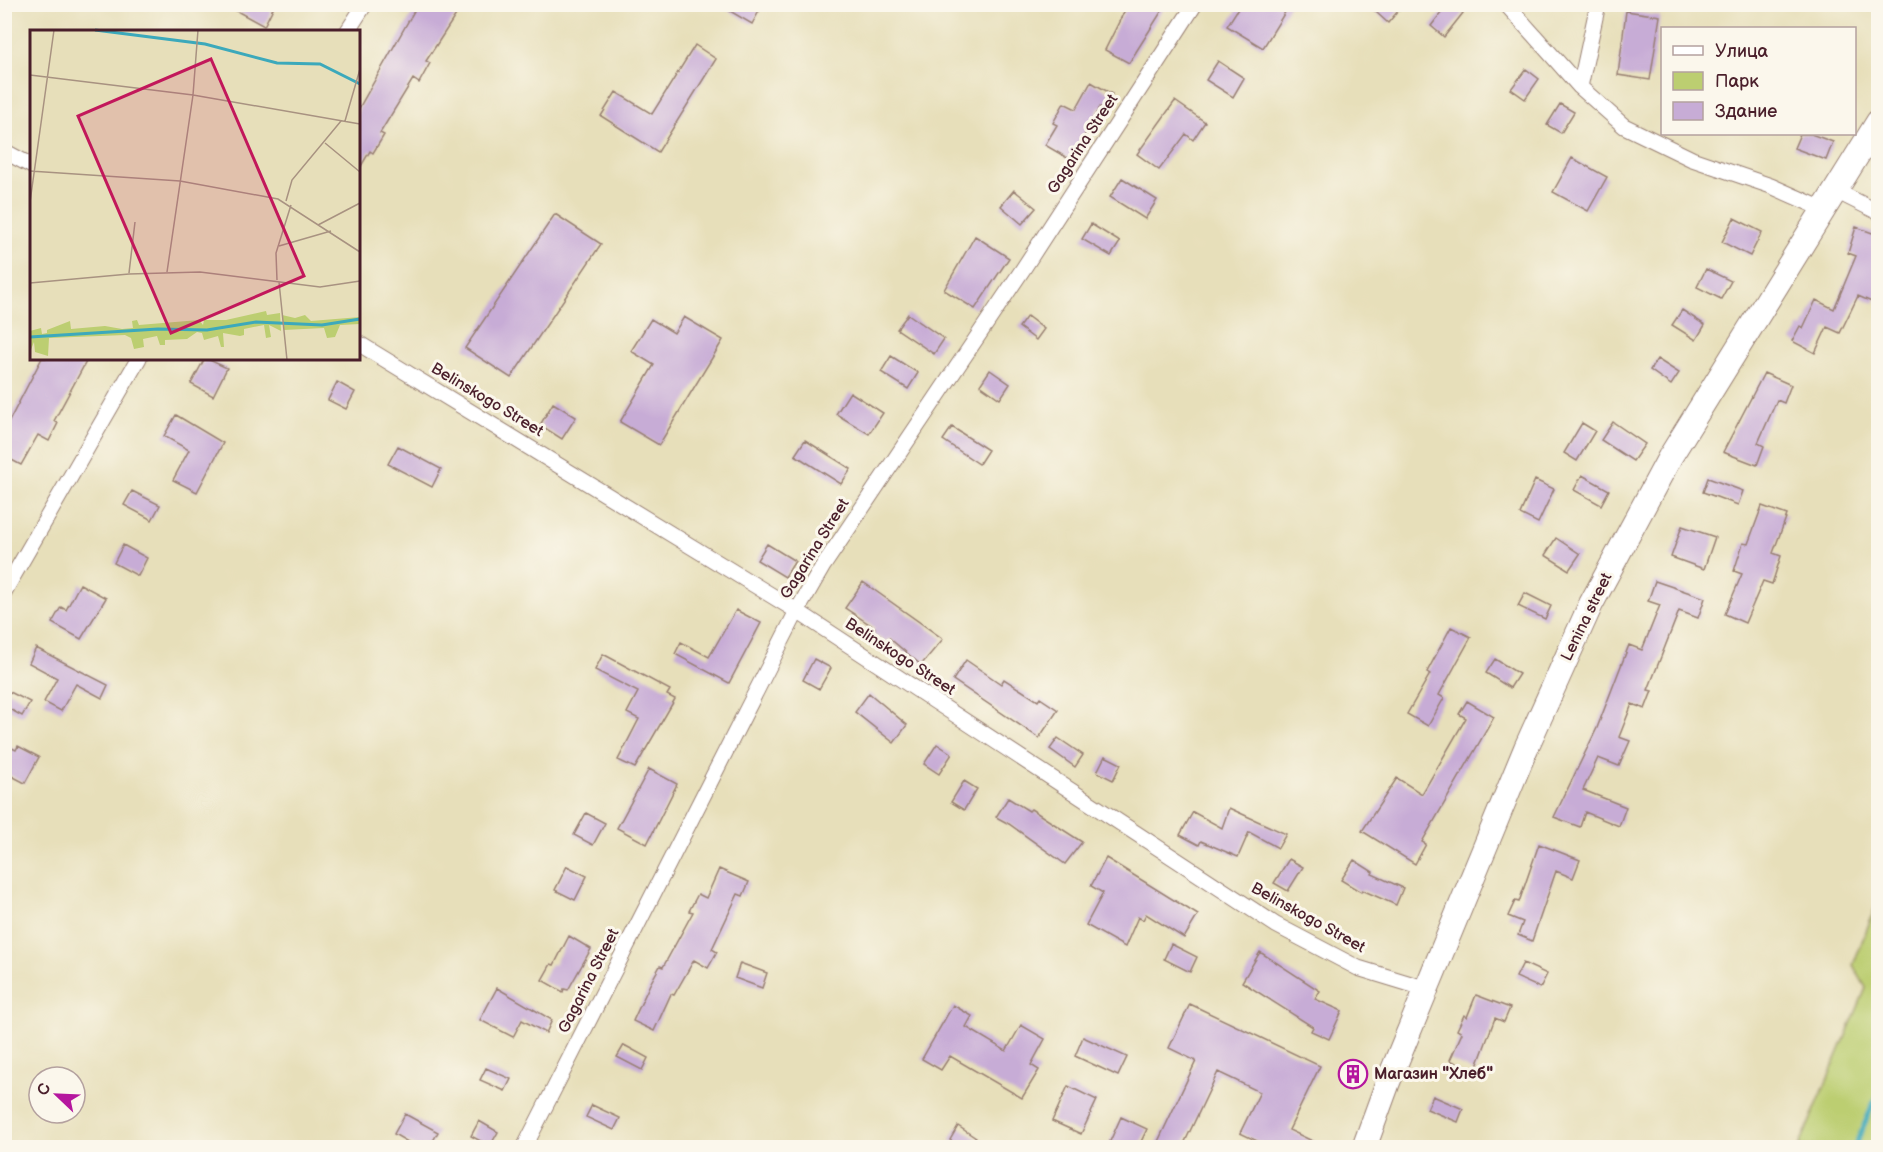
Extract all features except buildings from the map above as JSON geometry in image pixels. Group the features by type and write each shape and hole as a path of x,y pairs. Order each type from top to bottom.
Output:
{"main road":[{"name":"Lenina street","path":"1364,1148 1526,748 1591,604 1670,457 1878,122"}],"street":[{"path":"348,30 365,4"},
{"name":"Gagarina Street","path":"524,1148 797,611 823,566 1023,269 1195,4"},
{"path":"1506,4 1580,87 1624,126 1692,159 1771,186 1878,212"},
{"path":"1580,87 1598,4"},
{"path":"4,151 30,165"},
{"name":"Belinskogo Street","path":"360,344 797,611 1276,925 1358,968 1427,989"},
{"path":"4,592 138,360"}],"green space":[{"path":"1878,900 1878,1147 1799,1147 1866,988 1853,965"}],"waterway":[{"path":"1854,1148 1878,1093"}],"place":[{"name":"Магазин \"Хлеб\"","path":"1353,1074"}]}
